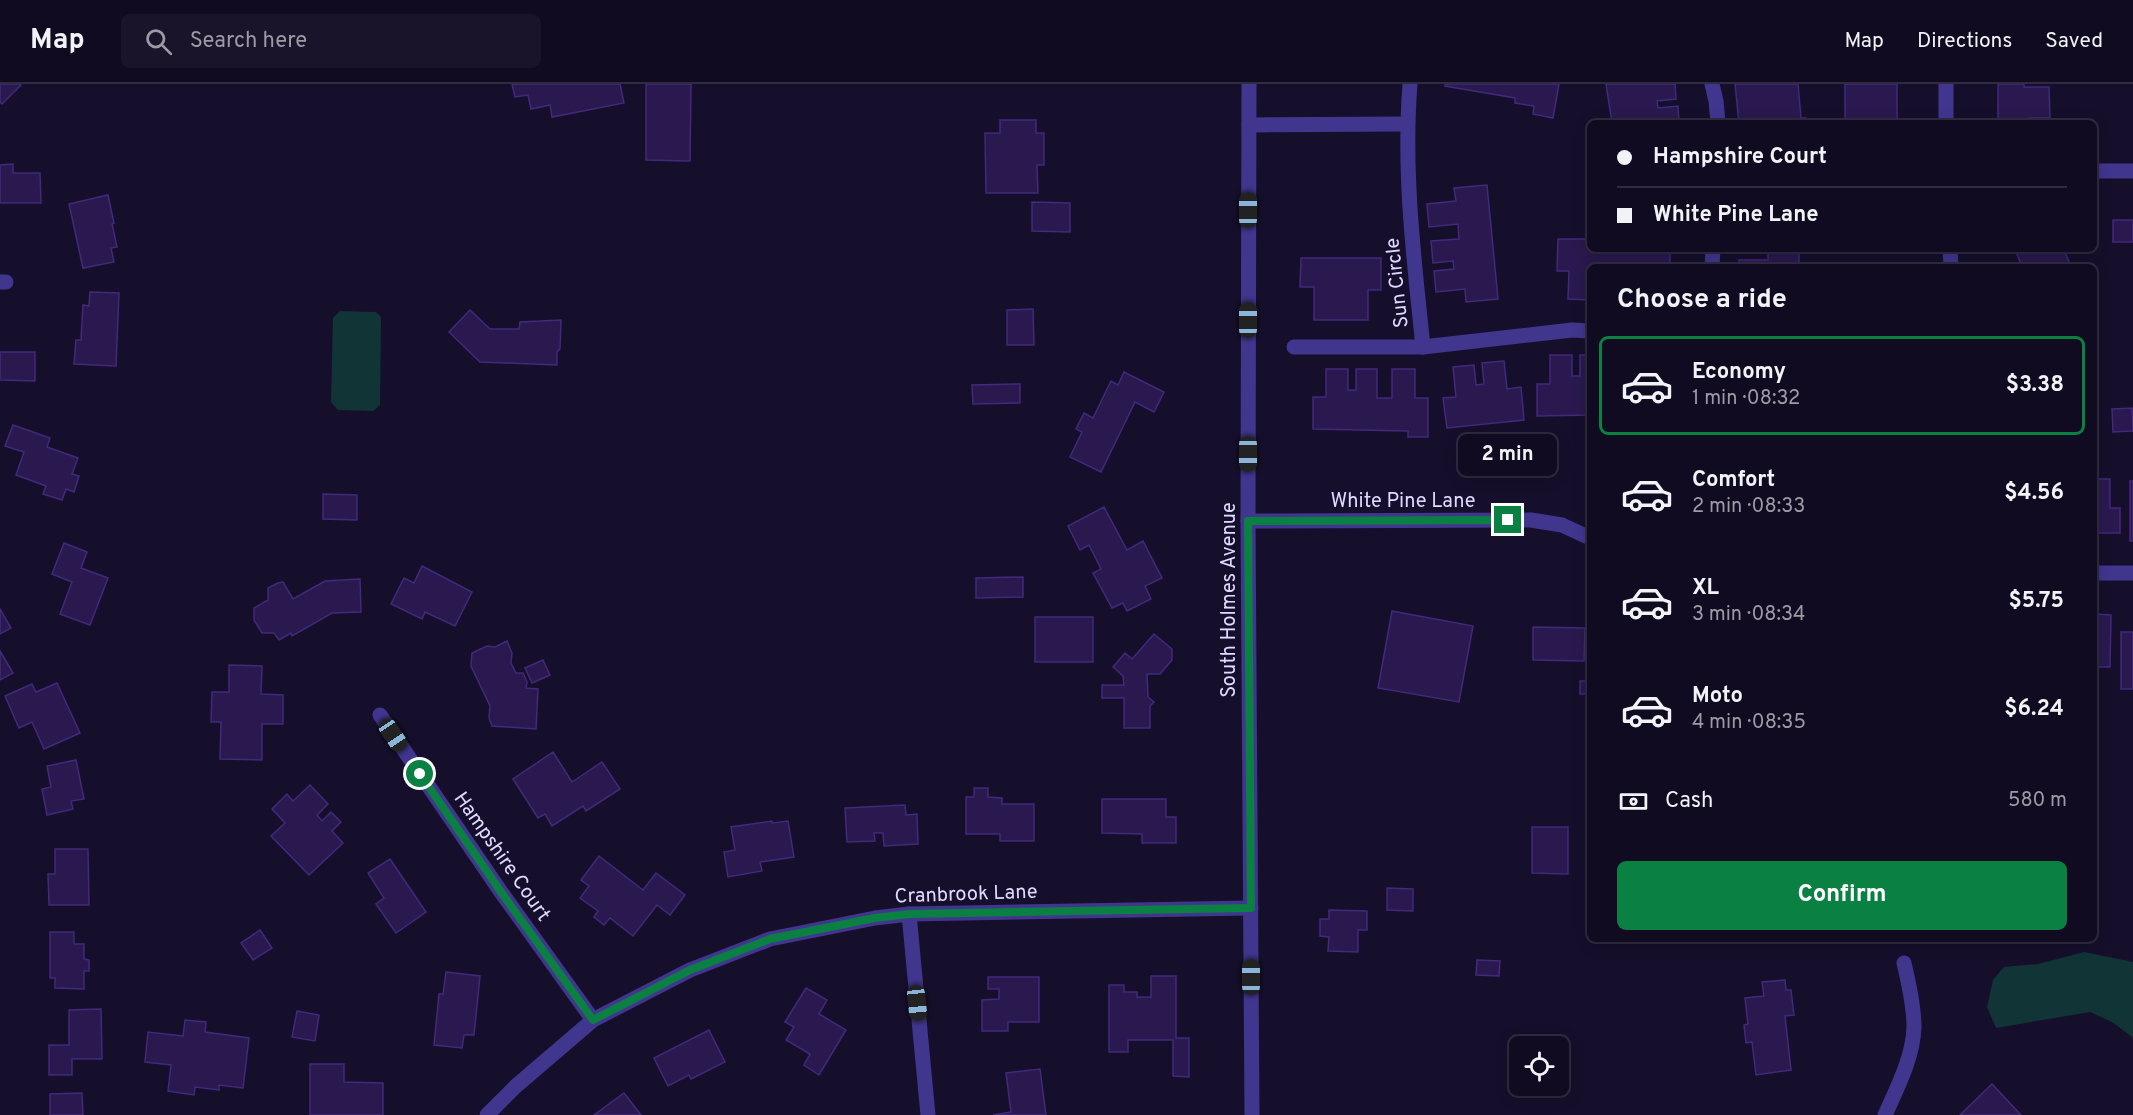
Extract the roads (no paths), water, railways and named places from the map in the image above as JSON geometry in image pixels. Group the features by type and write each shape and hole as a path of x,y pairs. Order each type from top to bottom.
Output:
{"street":[{"name":"South Holmes Avenue","path":"1249,84 1248,521 1252,1115"},
{"name":"Sun Circle","path":"1410,84 1407,124 1411,228 1424,346 1572,330 1587,331"},
{"path":"1712,84 1718,120"},
{"path":"1946,84 1946,120"},
{"path":"1249,125 1407,124"},
{"path":"2097,171 2133,171"},
{"path":"1294,347 1424,346"},
{"name":"White Pine Lane","path":"1248,521 1531,520 1562,525 1587,537"},
{"path":"2097,573 2133,573"},
{"name":"Hampshire Court","path":"380,715 501,892 593,1020"},
{"name":"Cranbrook Lane","path":"487,1115 516,1086 593,1020 690,970 770,939 875,918 909,914 1251,908"},
{"path":"909,914 928,1115"},
{"path":"1885,1115 1900,1083 1914,1028 1912,994 1904,963"}]}
